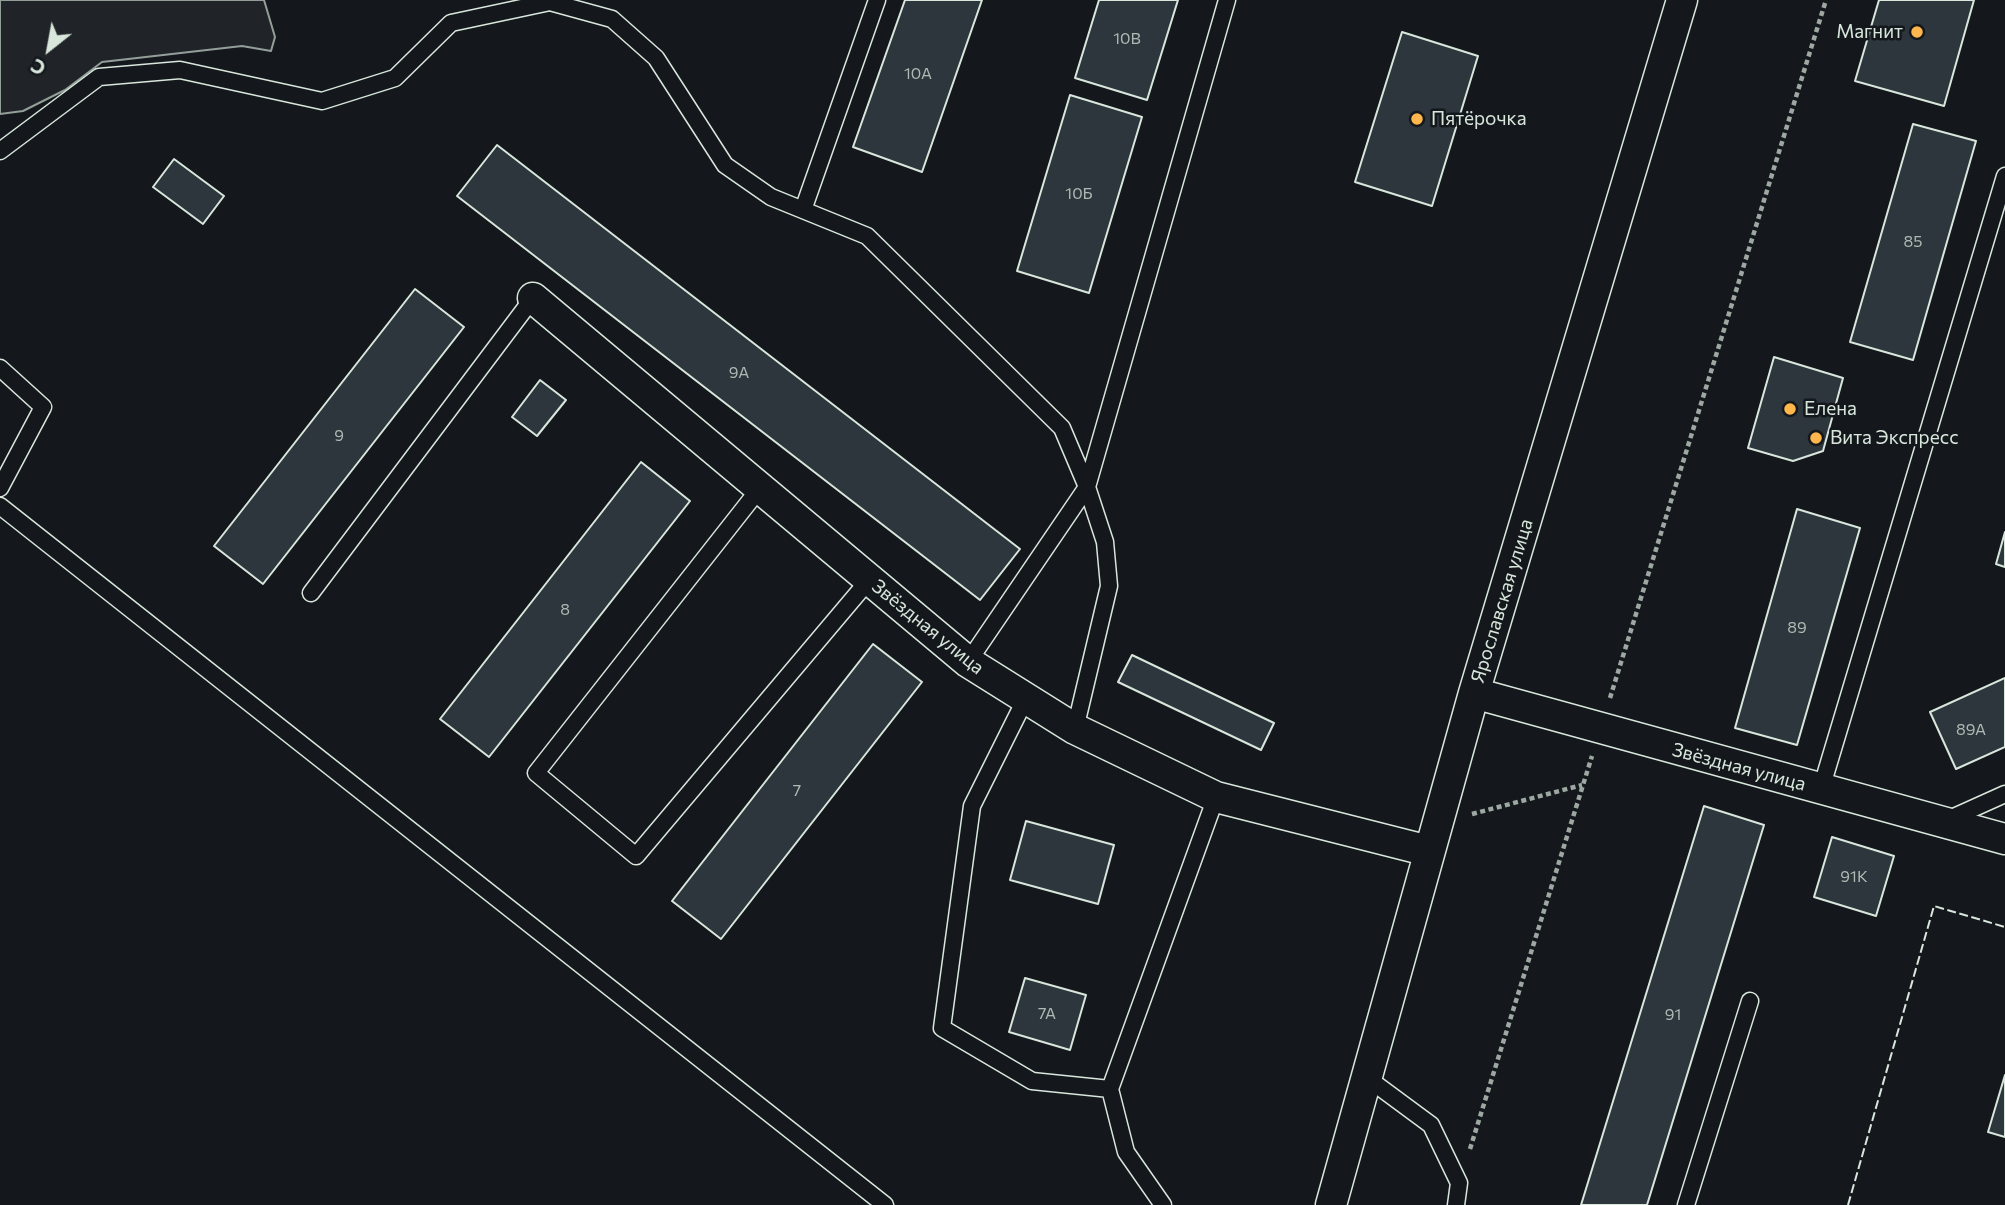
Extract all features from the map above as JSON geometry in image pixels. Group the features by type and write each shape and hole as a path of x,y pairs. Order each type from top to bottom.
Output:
{"street":[{"name":"Ярославская улица","path":"1331,1205 1474,693 1682,0"},
{"name":"Звёздная улица","path":"533,298 968,662 1075,729 1216,797 1429,851"},
{"name":"Звёздная улица","path":"1474,693 2005,839"}],"lane":[{"path":"803,210 877,0"},
{"path":"968,662 1087,487 1227,0"},
{"path":"0,151 99,77 180,70 322,102 395,78 451,23 550,2 612,19 656,58 725,165 771,197 867,236 1062,428 1087,487 1105,542 1109,586 1075,729"},
{"path":"1821,789 2005,176"},
{"path":"311,593 533,298"},
{"path":"0,369 43,407 0,488"},
{"path":"760,488 536,773 636,856 869,579"},
{"path":"0,506 884,1205"},
{"path":"1026,698 972,806 942,1028 1032,1081 1110,1089"},
{"path":"1943,822 2005,794"},
{"path":"1163,1205 1126,1152 1110,1089 1216,797"},
{"path":"1686,1205 1751,1001"},
{"path":"1366,1077 1431,1125 1459,1183 1455,1205"}],"path":[{"path":"1459,1183 1826,0"},
{"path":"1469,815 1583,785"}],"shaded area":[{"path":"0,0 264,0 275,37 271,51 242,46 102,62 65,90 23,111 0,114"}],"building":[{"path":"905,0 982,0 922,172 853,147"},
{"path":"1099,0 1178,0 1147,100 1075,78"},
{"path":"1879,0 1974,0 1944,106 1855,81"},
{"name":"Пятёрочка","path":"1402,32 1478,56 1432,206 1355,182"},
{"path":"1070,95 1142,117 1089,293 1017,271"},
{"path":"1913,124 1976,141 1913,360 1850,342"},
{"path":"497,145 1020,549 980,600 457,196"},
{"path":"174,159 224,196 203,224 153,187"},
{"path":"415,289 464,327 263,584 214,546"},
{"path":"1774,357 1843,378 1823,451 1793,461 1748,448"},
{"path":"540,380 566,400 537,436 512,417"},
{"path":"641,462 690,501 489,757 440,719"},
{"path":"1797,509 1860,528 1797,745 1735,728"},
{"path":"2005,532 2005,567 1996,564"},
{"path":"873,644 922,682 721,939 672,901"},
{"path":"1132,655 1274,723 1261,750 1118,682"},
{"path":"2005,678 2005,747 1956,769 1930,712"},
{"path":"1704,806 1764,825 1647,1205 1581,1205"},
{"path":"1026,821 1114,845 1098,904 1010,880"},
{"path":"1832,837 1894,856 1876,916 1814,897"},
{"path":"1025,978 1086,995 1070,1050 1009,1032"},
{"path":"2005,1075 2005,1137 1988,1132"}],"fence":[{"path":"1848,1205 1934,906 2005,927"}],"place":[{"name":"Магнит","path":"1917,32"},
{"name":"Пятёрочка","path":"1417,119"},
{"name":"Елена","path":"1790,409"},
{"name":"Вита Экспресс","path":"1816,438"}]}
